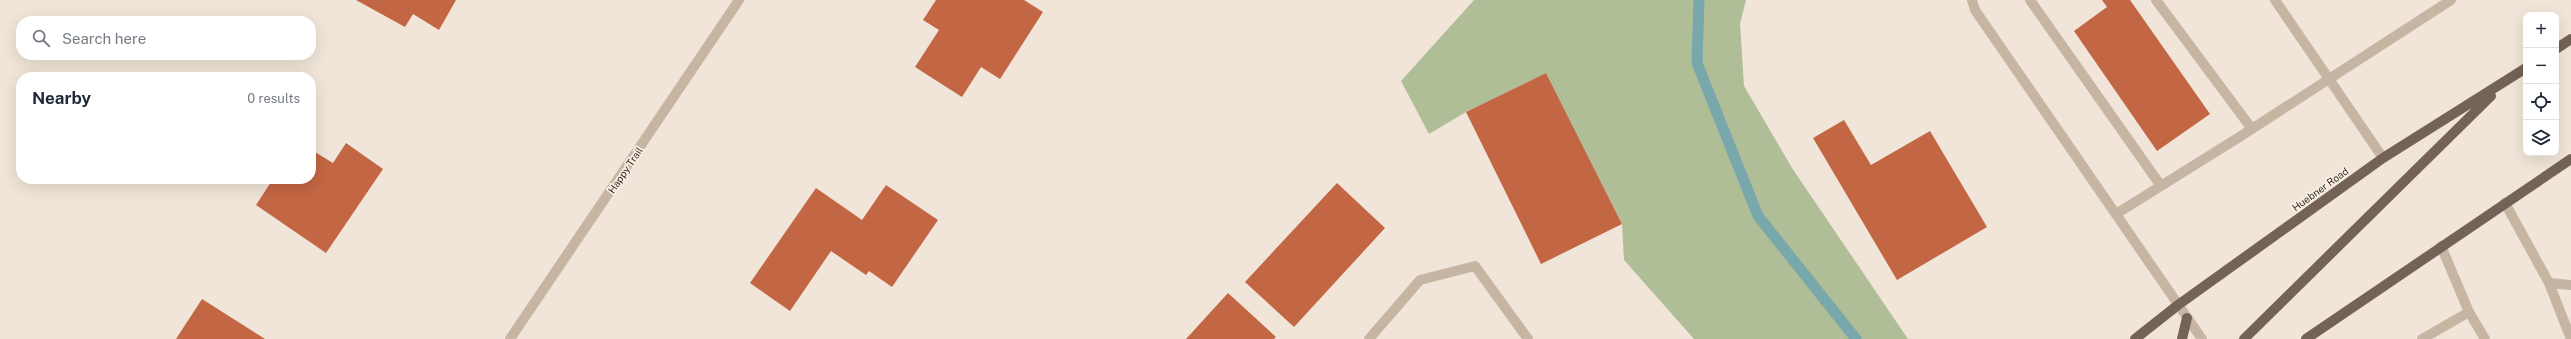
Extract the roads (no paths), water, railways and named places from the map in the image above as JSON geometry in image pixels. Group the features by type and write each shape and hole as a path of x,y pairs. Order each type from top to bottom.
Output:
{"main road":[{"path":"2558,48 2571,39"},
{"name":"Huebner Road","path":"2135,339 2178,305 2383,158 2523,70"},
{"path":"2244,339 2503,83"},
{"path":"2306,339 2571,159"},
{"path":"2182,339 2187,318"}],"street":[{"name":"Happy Trail","path":"510,339 739,0"},
{"path":"1972,0 1975,10 2202,339"},
{"path":"2030,0 2161,186"},
{"path":"2156,0 2252,129"},
{"path":"2275,0 2383,158"},
{"path":"2116,214 2330,80 2450,0"},
{"path":"2505,203 2550,282 2571,339"},
{"path":"2441,246 2470,312 2486,339"},
{"path":"1369,339 1420,280 1475,266 1528,339"},
{"path":"2550,282 2571,285"},
{"path":"2422,339 2470,312"}],"waterway":[{"path":"1699,0 1697,63 1758,216 1856,339"}]}
